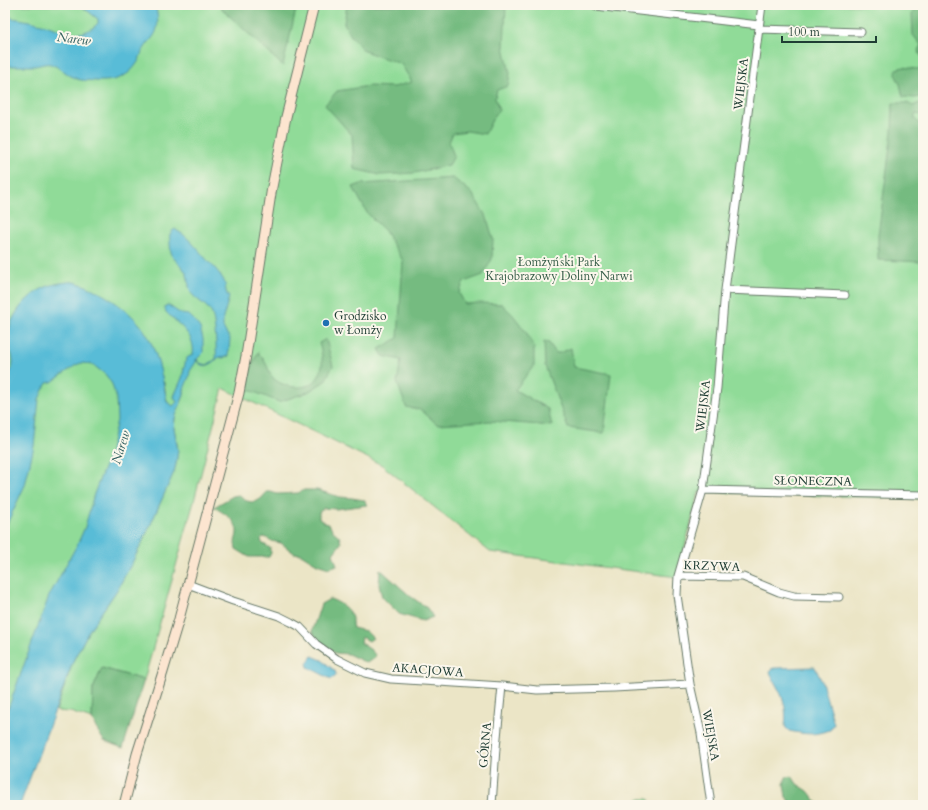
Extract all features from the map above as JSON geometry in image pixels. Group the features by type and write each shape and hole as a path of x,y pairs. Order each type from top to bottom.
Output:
{"street":[{"path":"124,805 137,754 179,619 239,393 272,187 286,117 314,5"},
{"name":"WIEJSKA","path":"711,805 701,733 690,684 678,596 678,576 703,490 717,388 725,290 762,5"},
{"path":"596,6 759,27 861,32"},
{"path":"725,290 845,295"},
{"name":"SŁONECZNA","path":"703,490 923,495"},
{"name":"KRZYWA","path":"678,576 743,576 789,595 839,597"},
{"name":"AKACJOWA","path":"188,584 279,616 300,627 316,644 337,659 366,673 391,679 502,686 537,690 690,684"},
{"name":"GÓRNA","path":"492,805 502,686"}],"green space":[{"name":"Łomżyński Park Krajobrazowy Doliny Narwi","path":"5,5 923,5 923,499 699,492 677,577 490,552 382,465 223,388 193,505 144,680 102,668 93,689 92,719 70,712 56,711 74,659 90,629 117,590 133,561 174,472 178,450 174,428 175,418 184,395 184,368 181,383 175,394 177,402 173,406 167,402 164,382 5,769"},
{"path":"221,5 297,5 283,66 222,9"},
{"path":"347,5 506,5 504,47 510,73 508,86 497,90 495,98 499,110 485,134 467,131 453,133 449,142 454,156 449,165 415,173 380,175 354,169 352,135 325,105 337,91 369,86 394,87 412,82 401,64 364,51 351,36 344,23"},
{"path":"916,5 923,5 923,57 918,50 921,45 913,35 912,14"},
{"path":"904,67 916,69 923,68 923,96 916,98 903,97 900,84 896,76 896,69"},
{"path":"893,103 907,103 913,106 923,103 923,115 915,114 915,119 923,127 923,262 878,260 878,235 892,132"},
{"path":"453,178 472,193 487,218 493,239 492,259 483,275 464,282 459,293 465,304 502,304 526,332 534,347 534,366 515,390 548,409 552,426 491,421 437,424 421,410 406,407 397,382 401,360 383,356 379,349 398,338 403,261 385,231 367,213 353,187 361,184"},
{"path":"326,339 333,366 325,381 308,392 279,402 247,389 251,368 258,352 273,378 279,382 292,387 306,386 312,383 317,379 322,366 322,354 319,343"},
{"path":"544,342 549,343 556,353 560,353 571,348 574,367 611,374 604,433 568,428 545,366"},
{"path":"304,490 317,490 340,497 364,500 367,505 336,509 324,508 319,512 319,519 329,525 339,536 341,543 333,554 337,565 329,568 317,564 301,554 294,553 281,543 271,541 263,537 261,539 262,543 270,548 271,553 269,557 249,557 236,549 235,542 237,528 233,521 214,507 233,496 239,495 246,501 253,502 261,499 266,492 277,494 298,493"},
{"path":"380,569 410,596 427,608 433,617 423,621 399,614 382,597 379,585"},
{"path":"330,599 349,611 352,618 353,628 366,631 373,638 369,641 362,637 361,643 371,650 376,656 367,663 348,654 335,653 319,642 312,631 321,604"},
{"path":"102,668 144,680 123,748 104,741 92,719 93,689"},
{"path":"792,776 797,784 808,791 819,805 793,805 786,797 784,784 786,777"},
{"path":"638,799 649,799 649,805 639,805"}],"water":[{"name":"Narew","path":"80,5 155,5 158,17 157,30 142,51 139,60 131,71 115,80 95,81 77,79 51,64 35,66 5,66 5,17 35,22 66,32 81,33 94,27 98,23 98,19"},
{"path":"175,229 191,242 218,271 224,281 229,297 223,318 223,327 230,338 228,352 229,356 223,358 219,357 208,365 216,359 215,327 212,315 207,307 191,293 186,272 172,255 170,235"},
{"name":"Narew","path":"71,282 82,284 112,300 131,315 144,330 149,337 156,355 167,402 173,406 177,402 174,397 182,378 186,359 193,355 193,348 192,341 185,330 166,312 165,306 168,305 181,314 189,315 200,328 203,339 203,353 197,359 199,363 207,365 201,365 198,363 196,359 196,362 190,371 184,389 184,395 175,418 174,428 178,450 174,472 133,561 117,590 90,629 74,659 20,805 5,805 5,717 49,596 85,527 94,494 109,455 117,420 116,398 112,384 106,375 92,364 81,363 76,365 52,382 47,383 39,399 34,446 25,485 5,528 5,396 7,381 13,361 8,342 11,323 19,308 37,291 61,283"},
{"path":"312,656 322,660 335,671 335,677 331,679 308,667 307,663"},
{"path":"815,667 822,682 834,724 830,730 814,734 789,731 785,727 786,720 781,694 772,678 770,671 773,668"}],"place":[{"name":"Grodzisko w Łomży","path":"326,323"}]}
